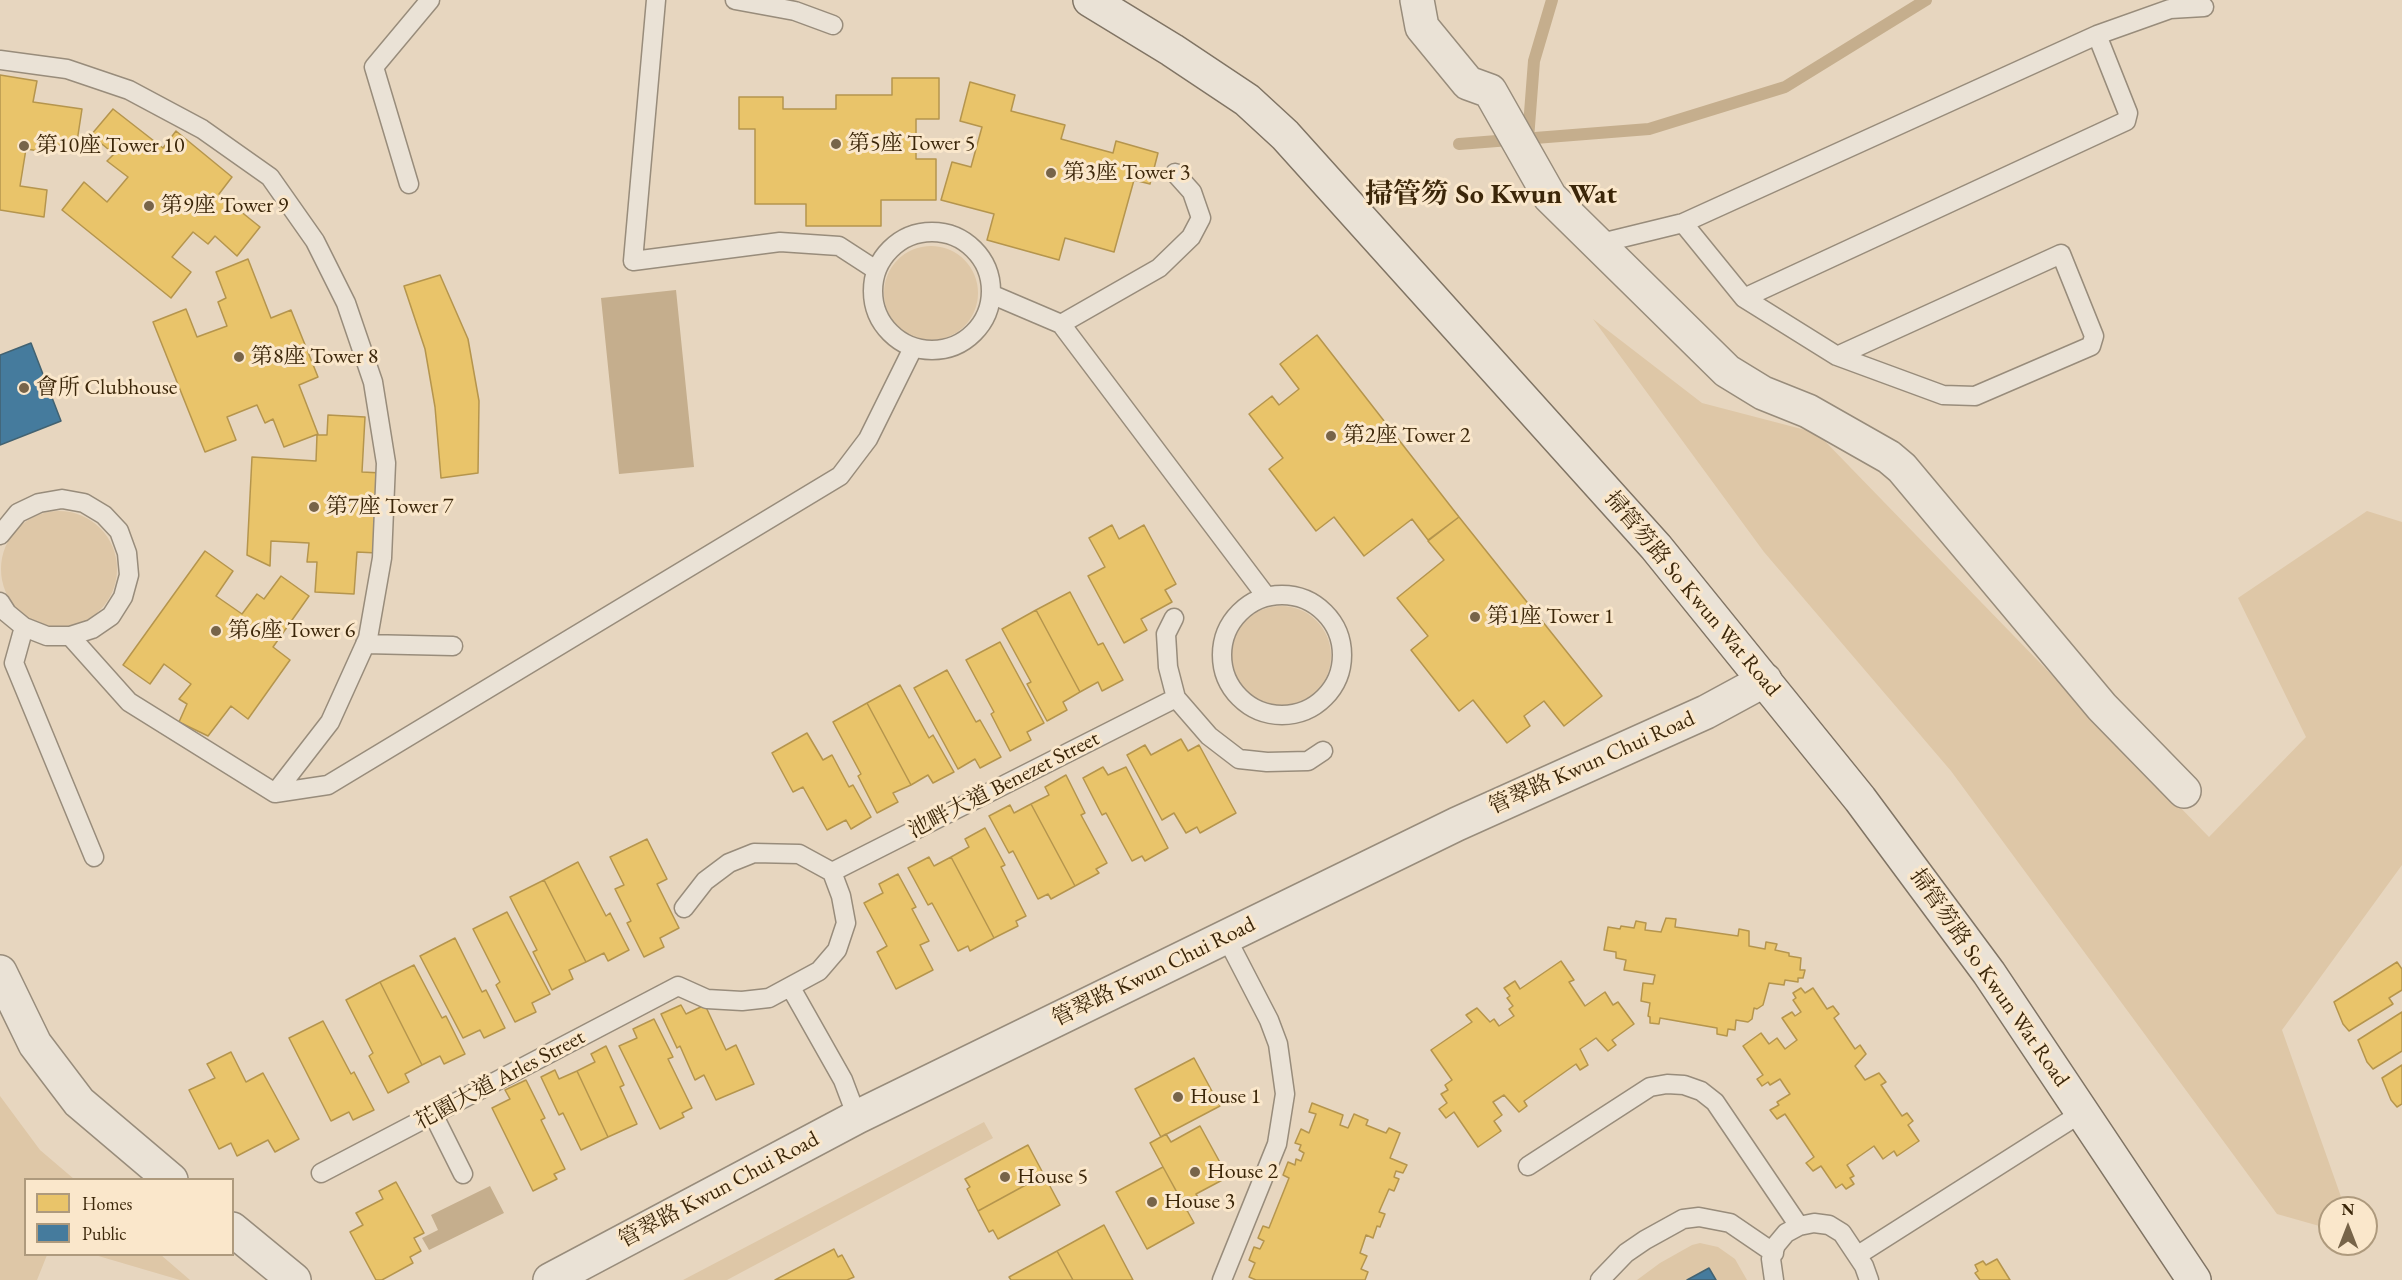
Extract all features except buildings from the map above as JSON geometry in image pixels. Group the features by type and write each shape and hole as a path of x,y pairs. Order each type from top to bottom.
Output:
{"street":[{"name":"掃管笏路 So Kwun Wat Road","path":"1090,0 1172,50 1247,100 1298,148 1656,547 1860,799 1989,973 2194,1280"},
{"path":"1417,0 1422,27 1468,83 1490,91 1550,197 1727,372 1763,393 1808,411 1889,457 1902,468 2102,707 2184,791"},
{"name":"管翠路 Kwun Chui Road","path":"550,1280 857,1117 1457,824 1706,712 1765,680"},
{"path":"0,972 35,1044 79,1102 170,1178"},
{"path":"234,1231 294,1280"}],"lane":[{"path":"410,184 374,67 430,0"},
{"path":"656,0 633,261 780,242 839,246 876,270"},
{"path":"735,0 795,11 833,26"},
{"path":"1597,244 1683,223 1935,111 2097,35 2170,9 2204,7"},
{"path":"1744,298 2126,121 2128,113 2097,35"},
{"path":"0,60 67,69 129,90 201,129 270,177 315,241 346,303 373,382 386,463 382,558 368,638 330,722 275,793"},
{"path":"1061,324 1159,268 1191,237 1201,218 1192,192 1175,173"},
{"path":"1683,223 1744,298 1837,356 1942,395 1975,396 2091,346 2094,336 2061,254 1837,356"},
{"path":"936,231 954,235 971,245 983,259 991,276 993,295 988,313 979,328 966,340 949,348 931,350 913,348 897,339 883,325 874,308 872,288 876,270 885,253 900,240 917,233 936,231"},
{"path":"993,295 1061,324 1266,596"},
{"path":"70,636 129,702 275,793 328,785 840,476 868,439 913,348"},
{"path":"0,535 18,513 39,503 62,499 84,503 104,514 119,531 127,552 129,575 123,597 111,616 92,629 70,636 47,636 24,627 7,613 0,602"},
{"path":"1285,594 1303,598 1320,608 1332,622 1340,639 1342,658 1338,676 1329,693 1315,706 1296,714 1275,715 1255,710 1226,691 1221,660 1223,639 1232,620 1247,605 1266,596 1285,594"},
{"path":"1174,618 1166,634 1168,667 1176,698 1209,735 1239,759 1267,762 1308,761 1323,752"},
{"path":"24,627 14,663 94,857"},
{"path":"365,644 453,646"},
{"name":"池畔大道 Benezet Street","path":"832,872 1176,698"},
{"path":"684,908 705,881 729,863 754,853 799,854 832,872 841,896 846,923 837,950 819,971 791,988 843,1080 857,1117"},
{"path":"1222,1280 1277,1144 1285,1094 1278,1044 1269,1020 1226,937"},
{"name":"花園大道 Arles Street","path":"321,1173 678,986 706,999 742,1001 769,998 791,988"},
{"path":"1528,1166 1650,1087 1667,1084 1684,1085 1701,1091 1715,1101 1799,1226"},
{"path":"1858,1255 2083,1112"},
{"path":"433,1114 463,1174"},
{"path":"1600,1280 1626,1253 1683,1219 1699,1217 1730,1223 1774,1253"},
{"path":"1774,1280 1771,1259 1776,1245 1786,1233 1799,1226 1814,1223 1829,1225 1842,1233 1858,1255 1869,1280"}],"shaded area":[{"path":"931,246 949,250 964,260 974,275 978,293 974,311 964,326 949,336 931,340 913,336 898,326 888,311 884,293 888,275 898,260 913,250"},
{"path":"676,290 694,467 619,474 601,298"},
{"path":"1593,319 1702,403 1817,433 2209,837 2306,737 2238,598 2367,511 2402,522 2402,865 2282,1030 2341,1196 2318,1196 2318,1226 2277,1214 1951,771 1764,552"},
{"path":"59,511 81,515 100,528 113,547 117,569 113,591 100,610 81,623 59,627 37,623 18,610 5,591 1,569 5,547 18,528 37,515"},
{"path":"1281,606 1300,610 1316,621 1327,637 1331,656 1327,675 1316,691 1300,702 1281,706 1262,702 1246,691 1235,675 1231,656 1235,637 1246,621 1262,610"},
{"path":"0,1096 40,1150 73,1178 24,1178 24,1256 47,1256 37,1280 0,1280"},
{"path":"984,1122 993,1138 727,1280 683,1280"},
{"path":"490,1186 504,1213 429,1250 422,1238 438,1230 431,1215"},
{"path":"1700,1243 1718,1247 1735,1259 1747,1280 1637,1280 1660,1263"},
{"path":"98,1256 162,1256 190,1280 180,1280"}],"waterway":[{"path":"1528,139 1534,61 1552,0"},
{"path":"1459,144 1649,129 1785,87 1926,0"}],"place":[{"name":"第5座 Tower 5","path":"836,144"},
{"name":"第10座 Tower 10","path":"24,146"},
{"name":"第3座 Tower 3","path":"1051,173"},
{"name":"第9座 Tower 9","path":"149,206"},
{"name":"第8座 Tower 8","path":"239,357"},
{"name":"會所 Clubhouse","path":"24,388"},
{"name":"第2座 Tower 2","path":"1331,436"},
{"name":"第7座 Tower 7","path":"314,507"},
{"name":"第1座 Tower 1","path":"1475,617"},
{"name":"第6座 Tower 6","path":"216,631"},
{"name":"House 1","path":"1178,1097"},
{"name":"House 2","path":"1195,1172"},
{"name":"House 5","path":"1005,1177"},
{"name":"House 3","path":"1152,1202"}],"district":[{"name":"掃管笏 So Kwun Wat","path":"1491,195"}]}
